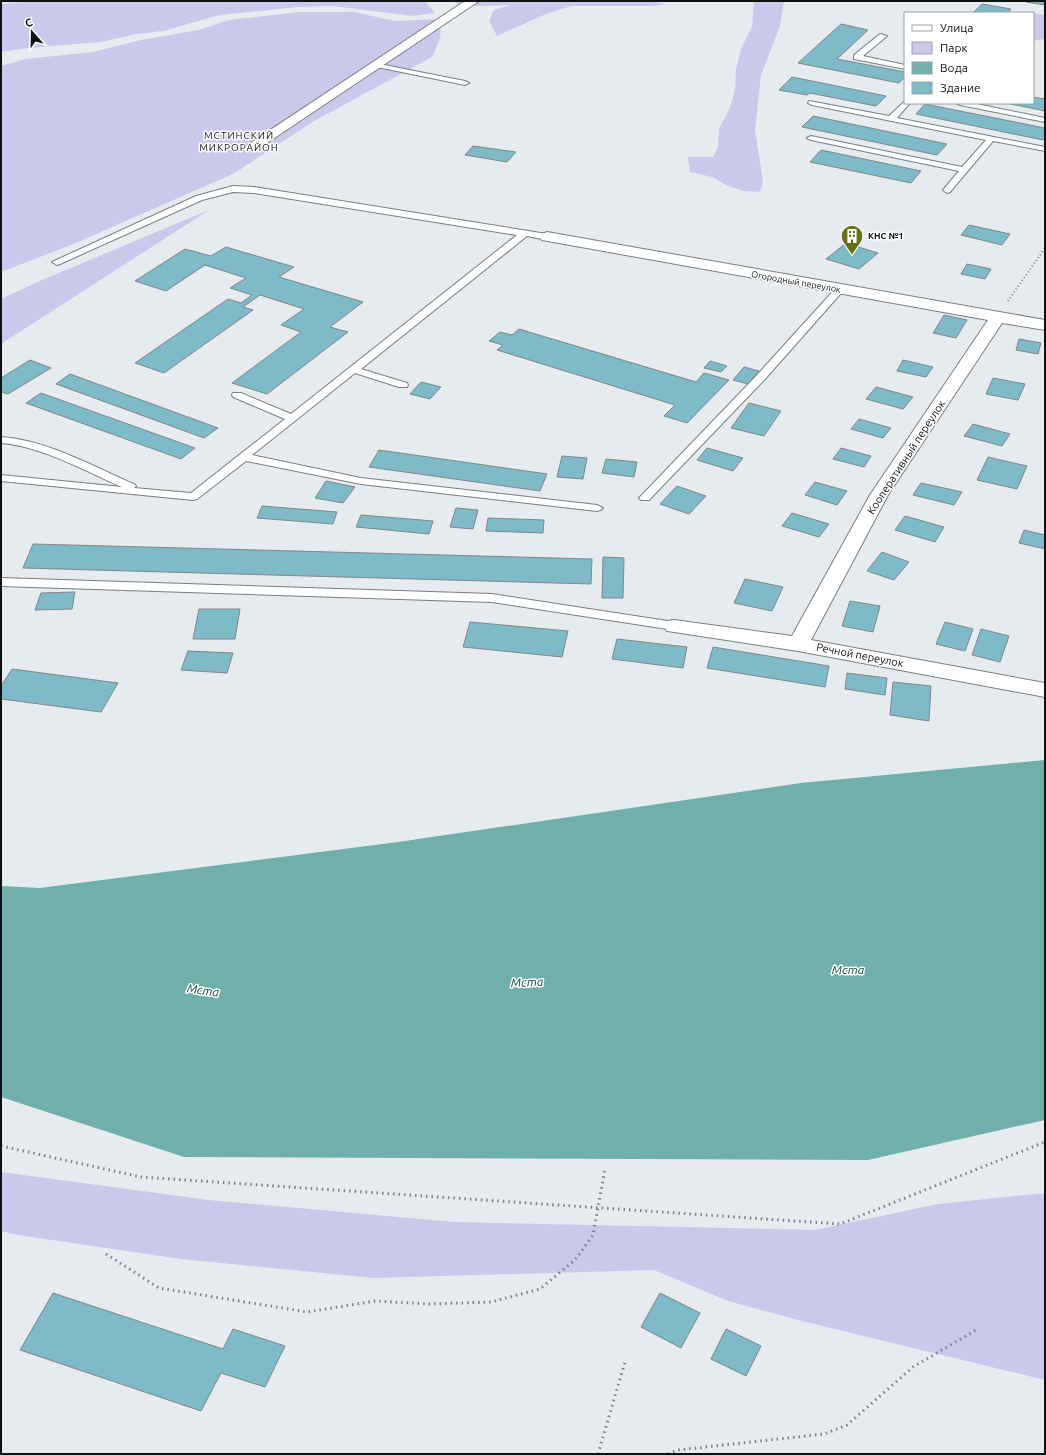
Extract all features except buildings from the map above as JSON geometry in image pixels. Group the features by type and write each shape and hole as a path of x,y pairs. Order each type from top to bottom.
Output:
{"street":[{"path":"253,146 473,1"},
{"name":"Огородный переулок","path":"547,237 839,290 1045,325"},
{"name":"Кооперативный переулок","path":"798,644 879,495 998,317"},
{"name":"Речной переулок","path":"674,626 798,644 1045,690"}],"lane":[{"path":"883,36 857,57 904,67"},
{"path":"377,65 465,83"},
{"path":"812,103 1045,149"},
{"path":"891,119 905,104"},
{"path":"965,104 1045,120"},
{"path":"811,138 964,170"},
{"path":"947,190 991,139"},
{"path":"57,262 198,198 233,189 254,190 547,237"},
{"path":"1,478 193,497 524,234"},
{"path":"645,498 762,376 839,290"},
{"path":"354,370 403,385"},
{"path":"237,395 292,418"},
{"path":"1,440 8,439 30,446 144,492"},
{"path":"244,457 361,481 597,508"},
{"path":"1,582 492,598 674,626"}],"path":[{"path":"998,317 1045,248"},
{"path":"1,1146 141,1177 840,1224 1045,1142"},
{"path":"106,1254 159,1288 241,1300 307,1312 375,1301 430,1304 492,1302 540,1289 575,1260 593,1235 605,1169"},
{"path":"668,1454 678,1450 824,1434 847,1425 913,1367 976,1330"},
{"path":"598,1454 605,1421 620,1386 625,1362"}],"green space":[{"path":"33,1 425,1 435,13 413,16 333,6 299,7 220,15 163,31 136,34 101,42 28,48 1,52 1,4"},
{"path":"454,1 648,1 666,4 653,6 571,6 546,14 497,36 489,21 494,10 511,5 479,6 457,4"},
{"path":"754,1 784,1 780,26 761,75 755,130 763,182 760,192 744,191 728,186 712,177 690,172 688,157 713,157 718,147 719,129 730,108 735,90 736,69 741,49 752,27"},
{"path":"300,12 354,12 395,21 441,19 440,39 432,57 314,121 233,174 71,245 1,272 1,66 25,59 93,52 141,40 199,30 229,20"},
{"path":"1034,13 1045,15 1045,39 1034,41"},
{"path":"209,210 1,344 1,299 42,280"},
{"path":"1,1172 209,1200 454,1222 815,1230 938,1204 1045,1193 1045,1380 806,1322 728,1301 654,1270 373,1278 181,1259 18,1235 1,1231"}],"water":[{"name":"Мста","path":"1045,760 1045,1120 868,1160 184,1157 1,1097 1,886 40,888 398,842 801,783"}],"place":[{"name":"КНС №1","path":"852,256"}],"district":[{"name":"МСТИНСКИЙ МИКРОРАЙОН","path":"239,140"}]}
